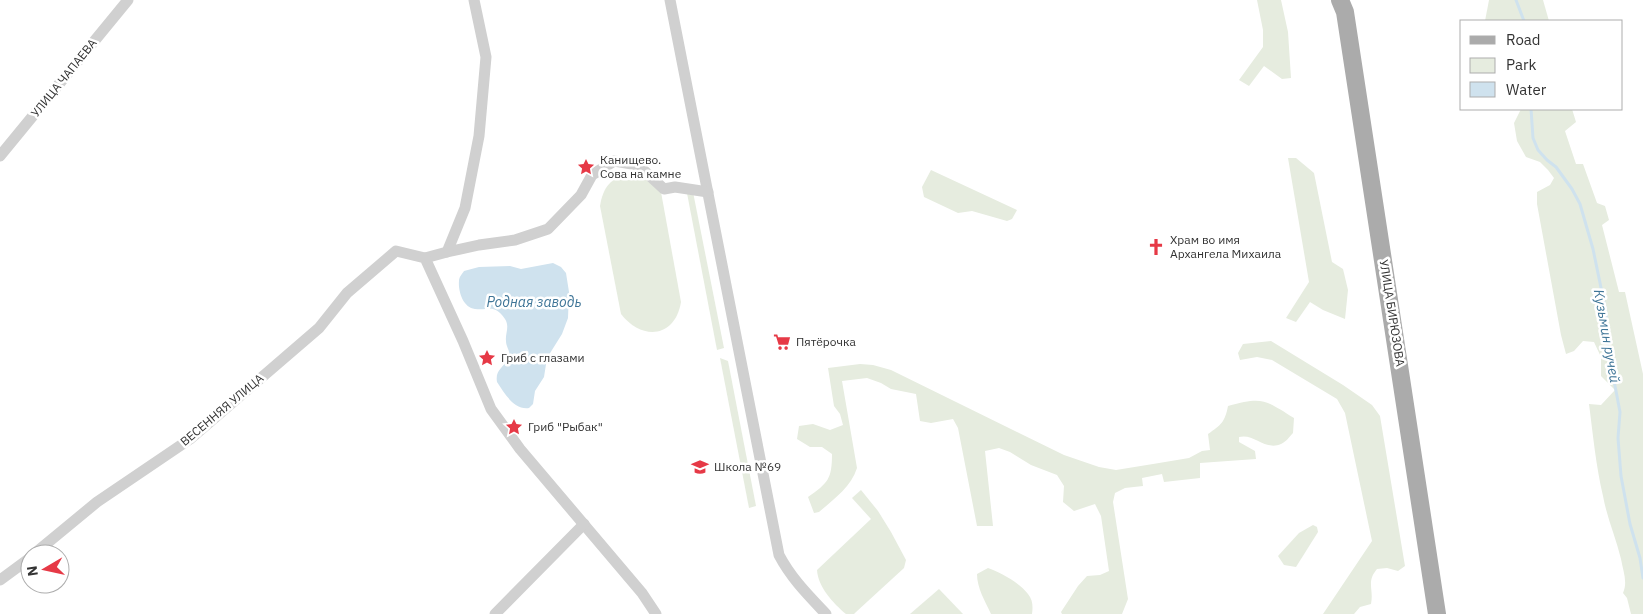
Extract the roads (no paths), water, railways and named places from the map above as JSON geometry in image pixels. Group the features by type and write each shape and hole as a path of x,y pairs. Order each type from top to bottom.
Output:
{"main road":[{"name":"УЛИЦА БИРЮЗОВА","path":"1344,4 1437,614"}],"street":[{"name":"УЛИЦА ЧАПАЕВА","path":"0,156 128,0"},
{"path":"448,252 464,208 479,136 486,57 474,0"},
{"path":"670,0 779,555 795,580 826,614"},
{"path":"656,614 642,593 520,449 491,409 463,341 425,258 479,245 515,240 548,229 582,195 592,175 614,161 638,165 664,189 674,187 708,192"},
{"name":"ВЕСЕННЯЯ УЛИЦА","path":"46,544 97,502 190,439 319,328 348,293 396,251 425,258"},
{"path":"495,614 584,524"},
{"path":"0,580 20,565"}],"water":[{"name":"Родная заводь","path":"553,263 561,267 566,273 569,292 568,318 562,334 547,358 544,377 535,391 533,404 529,408 524,408 514,404 497,382 498,372 508,359 509,354 506,343 507,325 505,319 494,309 475,309 467,306 460,294 459,280 464,271 479,267 510,266 521,269"}],"waterway":[{"name":"Кузьмин ручей","path":"1516,0 1524,20"},
{"name":"Кузьмин ручей","path":"1531,110 1533,138 1538,150 1556,167 1572,189 1580,204 1593,249 1606,312 1608,349 1620,412 1618,438 1621,476 1643,578"}],"place":[{"name":"Канищево. Сова на камне","path":"586,167"},
{"name":"Храм во имя Архангела Михаила","path":"1156,247"},
{"name":"Пятёрочка","path":"782,342"},
{"name":"Гриб с глазами","path":"487,358"},
{"name":"Гриб \"Рыбак\"","path":"514,427"},
{"name":"Школа №69","path":"700,467"}]}
